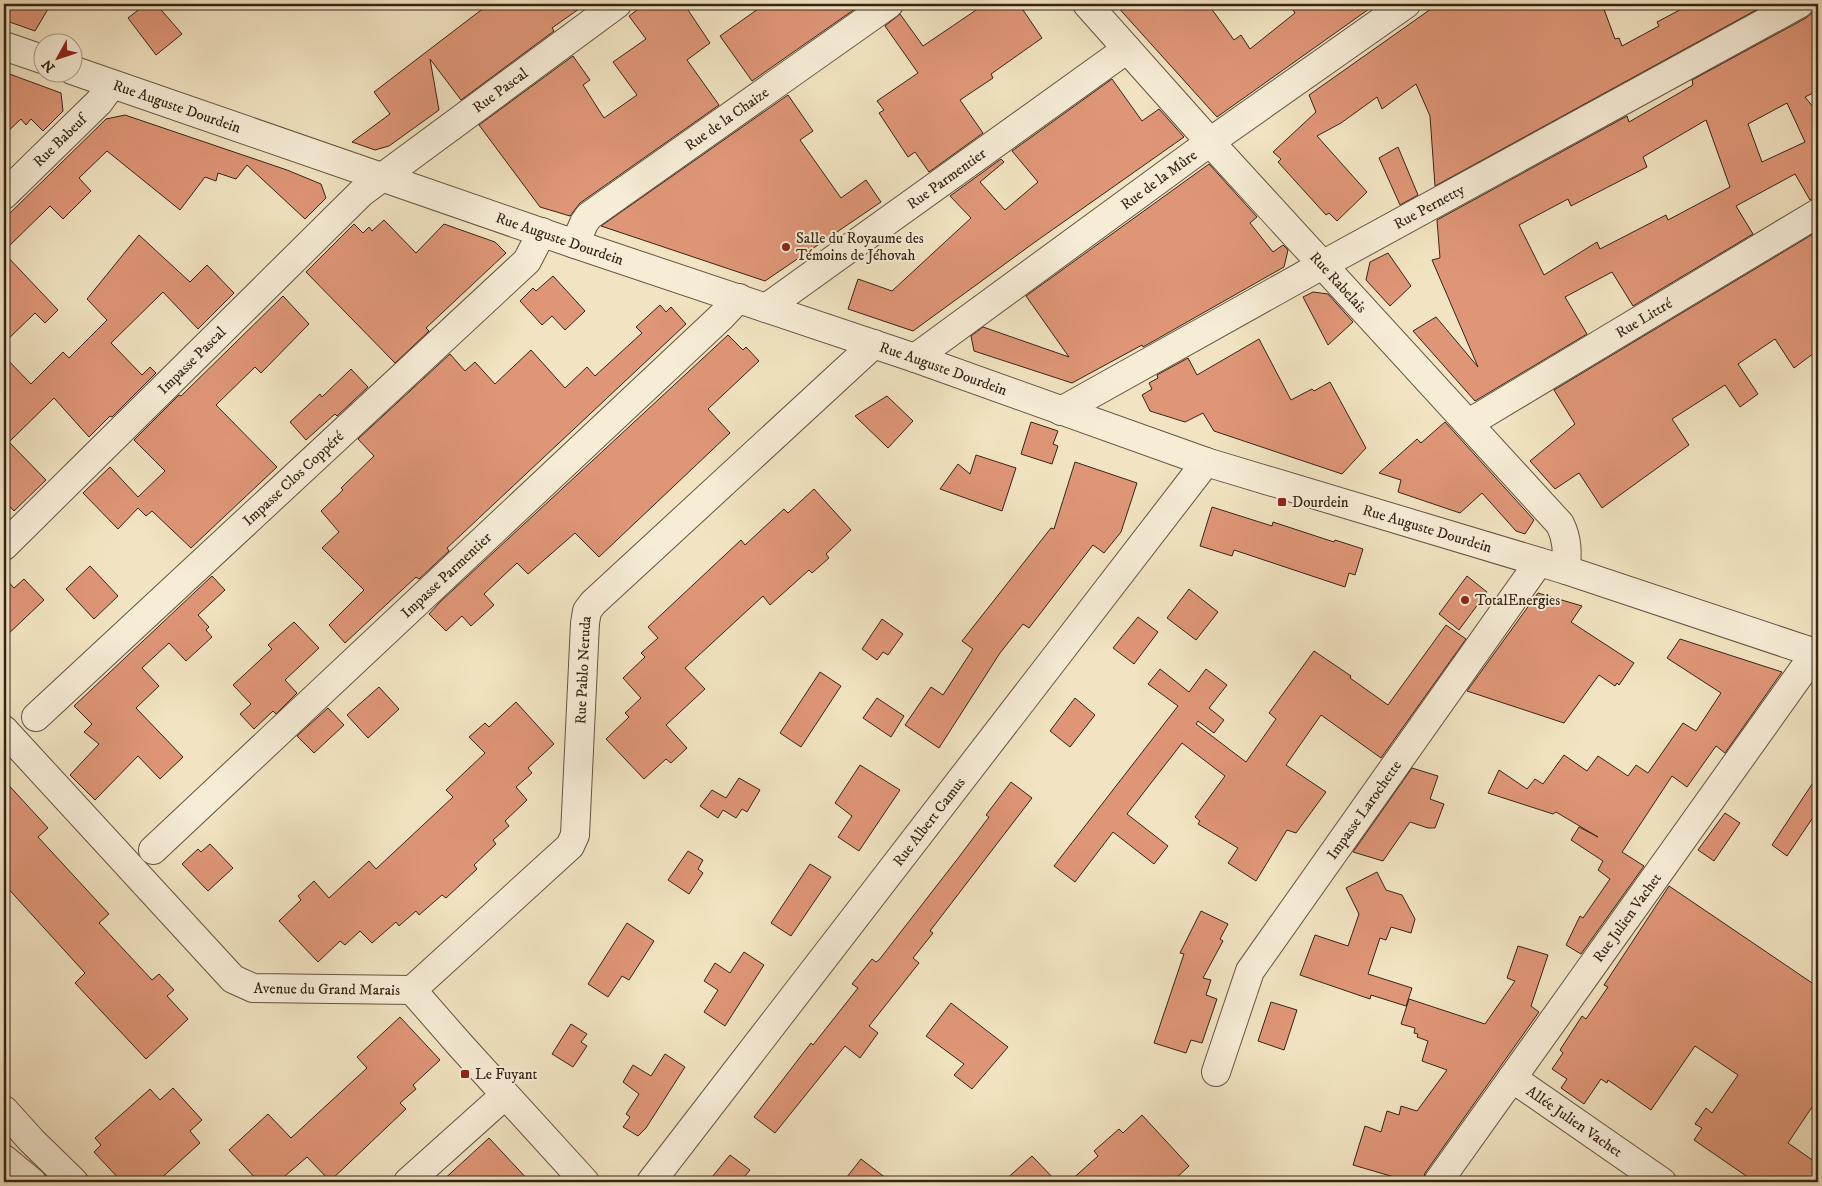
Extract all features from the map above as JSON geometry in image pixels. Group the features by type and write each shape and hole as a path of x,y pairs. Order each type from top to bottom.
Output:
{"street":[{"name":"Rue Pascal","path":"382,176 617,4"},
{"name":"Rue de la Chaize","path":"575,244 589,216 889,4"},
{"name":"Rue Rabelais","path":"1087,4 1210,142 1324,264 1560,524 1566,536 1566,570"},
{"name":"Rue de la Mûre","path":"915,358 1210,142 1406,4"},
{"name":"Rue Pernetty","path":"1061,411 1324,264 1799,4"},
{"path":"4,46 32,56"},
{"name":"Rue Parmentier","path":"766,308 1127,49"},
{"name":"Rue Auguste Dourdein","path":"82,74 575,244 915,358 1206,462 1566,570 1817,652"},
{"name":"Rue Babeuf","path":"4,195 99,102 112,84"},
{"name":"Impasse Pascal","path":"4,546 361,193 382,176"},
{"name":"Rue Littré","path":"1469,423 1818,213"},
{"name":"Impasse Clos Coppéré","path":"36,717 527,261 542,232"},
{"name":"Impasse Parmentier","path":"153,850 449,574 739,298"},
{"name":"Rue Pablo Neruda","path":"412,990 570,846 575,835 585,623 588,611 593,603 874,344"},
{"name":"Rue Albert Camus","path":"651,1182 1206,462"},
{"name":"Impasse Larochette","path":"1216,1072 1250,971 1539,562"},
{"name":"Rue Julien Vachet","path":"1438,1182 1817,652"},
{"name":"Avenue du Grand Marais","path":"4,730 233,979 253,988 412,990 505,1095 586,1182"},
{"name":"Allée Julien Vachet","path":"1512,1078 1662,1182"},
{"path":"408,1182 505,1095"},
{"path":"4,1110 32,1141 74,1182"},
{"path":"4,1159 32,1182"}],"building":[{"path":"4,4 51,4 35,31 4,20"},
{"path":"146,4 156,4 182,34 156,55 128,18"},
{"path":"489,4 586,4 552,28 554,31 461,100 430,59 439,110 389,146 375,150 352,142 390,114 374,92"},
{"path":"645,4 684,4 710,43 687,60 719,105 580,203 570,216 540,207 479,125 573,56 590,80 583,85 604,118 637,95 613,62 646,39 629,16"},
{"path":"765,4 862,4 752,81 720,36"},
{"path":"985,4 1019,4 1042,38 991,74 993,78 960,100 983,133 929,172 915,152 908,157 879,113 884,110 877,101 918,73 885,26 900,14 923,46"},
{"path":"1115,4 1208,4 1234,40 1241,35 1250,49 1295,13 1289,4 1376,4 1217,117"},
{"path":"1438,4 1602,4 1615,39 1619,38 1622,46 1659,26 1657,22 1691,4 1767,4 1435,186 1430,116 1416,84 1382,109 1377,97 1341,123 1317,136 1367,192 1337,221 1329,213 1326,215 1278,162 1281,159 1273,152 1316,112 1309,95"},
{"path":"1815,4 1818,4 1818,86 1814,88 1815,92 1805,97 1818,113 1818,197 1810,200 1795,174 1736,206 1753,234 1633,306 1612,272 1565,297 1587,334 1475,401 1413,331 1436,317 1478,367 1432,260 1440,258 1437,220 1627,116 1629,122 1693,85 1692,80 1806,18 1813,12","holes":["1787,103 1805,142 1762,162 1748,124","1706,120 1730,187 1668,220 1666,215 1600,249 1597,242 1544,275 1519,225 1568,199 1571,206 1647,167 1643,157"]},
{"path":"4,72 61,93 63,111 43,131 31,119 26,125 21,119 4,135"},
{"path":"1112,79 1142,121 1159,109 1184,137 913,331 848,309 858,279 892,291 971,218 950,196 1001,159 1004,162 980,182 1005,210 1038,182 1012,151"},
{"path":"788,95 813,131 800,140 841,198 866,180 881,202 765,281 601,226"},
{"path":"125,115 287,170 321,184 326,198 305,219 247,165 236,179 218,173 216,181 205,177 180,210 107,151 79,178 91,191 63,219 50,206 4,251 4,219 106,119"},
{"path":"1398,147 1418,195 1400,205 1379,158"},
{"path":"1209,164 1257,217 1250,223 1273,252 1283,245 1288,250 1284,267 1143,347 1142,345 1072,383 974,351 971,336 983,327 1069,357 1026,296"},
{"path":"384,220 416,253 444,224 495,242 506,253 426,328 429,331 395,363 306,272 354,224 363,233 369,227 372,231"},
{"path":"1818,231 1818,350 1794,368 1775,339 1738,364 1758,394 1740,407 1725,385 1672,419 1689,445 1602,508 1579,473 1555,489 1530,461 1575,424 1554,390"},
{"path":"139,235 190,282 207,265 234,293 198,329 163,292 111,343 142,375 150,367 156,373 112,417 110,416 89,437 54,398 9,442 46,480 14,511 4,500 4,356 31,384 63,352 69,358 107,320 87,299"},
{"path":"4,253 58,310 45,323 35,313 4,343"},
{"path":"1388,253 1411,286 1390,306 1366,280 1370,262"},
{"path":"553,276 585,311 565,330 552,316 542,325 520,301 533,288 536,291"},
{"path":"1313,292 1328,294 1353,322 1328,345 1303,297"},
{"path":"283,296 309,324 261,373 255,367 216,405 277,467 191,548 152,511 146,516 138,508 118,529 83,493 110,467 138,497 165,471 134,440"},
{"path":"660,305 666,312 671,307 686,324 447,548 449,551 419,579 416,577 345,643 329,625 364,590 322,548 339,532 321,511 343,490 341,488 374,456 358,439 450,354 465,371 475,362 495,384 531,350 565,388 587,367 595,376 642,333 636,327"},
{"path":"728,335 743,350 746,347 759,361 708,409 730,433 599,557 575,533 528,574 517,563 484,594 494,605 471,626 462,616 446,631 429,614 440,602"},
{"path":"1259,339 1291,400 1330,382 1366,448 1342,474 1214,431 1203,413 1185,422 1150,411 1142,395 1152,389 1149,383 1158,378 1157,375 1188,358 1197,375"},
{"path":"351,369 368,387 337,416 335,414 306,440 290,422 320,394 322,397"},
{"path":"887,396 913,421 888,448 855,416"},
{"path":"1031,422 1058,431 1053,444 1058,446 1052,464 1021,454"},
{"path":"1445,422 1534,520 1525,534 1516,531 1482,493 1460,513 1398,492 1401,480 1379,473 1417,439 1421,443"},
{"path":"976,455 1016,468 1002,511 940,489 958,464 970,474"},
{"path":"1075,462 1137,483 1121,532 1104,553 1093,545 1029,628 1023,624 1000,653 939,748 905,725 931,687 943,695 973,649 962,641 1051,528 1054,529"},
{"path":"814,489 851,530 826,554 829,558 812,573 809,570 770,605 763,596 685,668 705,689 666,725 687,748 671,763 666,759 644,779 606,739 629,717 625,713 641,698 623,678 645,657 641,653 658,638 648,627 741,540 745,545 784,509 788,513"},
{"path":"1212,507 1272,526 1273,522 1334,542 1335,540 1363,549 1355,575 1349,573 1345,587 1234,550 1232,556 1200,546"},
{"path":"90,566 118,596 94,619 66,589"},
{"path":"212,576 225,590 198,615 209,627 206,630 212,637 186,661 169,643 142,668 159,686 136,708 183,757 160,779 138,756 95,800 70,775 99,744 84,732 92,724 74,706"},
{"path":"1467,576 1487,592 1459,630 1439,614"},
{"path":"4,577 14,588 24,579 44,600 4,638"},
{"path":"1189,589 1218,612 1196,640 1167,618"},
{"path":"1538,593 1582,606 1571,622 1634,663 1619,685 1617,683 1615,686 1599,675 1564,723 1467,691"},
{"path":"1138,617 1158,632 1134,664 1113,648"},
{"path":"882,619 903,634 888,655 883,652 877,660 862,649"},
{"path":"294,622 319,648 285,680 297,693 276,714 273,711 254,729 240,714 251,704 233,685 272,649 268,645"},
{"path":"1446,625 1466,639 1381,758 1321,715 1286,765 1326,792 1296,833 1287,830 1256,881 1228,863 1238,848 1198,824 1200,821 1195,817 1225,776 1182,743 1127,814 1168,846 1154,864 1113,832 1075,882 1054,866 1178,706 1148,684 1160,669 1189,692 1206,669 1227,685 1209,708 1224,720 1214,733 1198,721 1196,724 1246,762 1276,719 1269,713 1314,651 1351,676 1350,678 1388,705"},
{"path":"1680,639 1782,672 1725,753 1716,746 1687,787 1672,776 1622,852 1644,866 1581,954 1566,945 1580,916 1583,918 1610,879 1598,870 1603,861 1571,840 1579,827 1598,837 1556,812 1553,814 1488,793 1499,770 1527,789 1535,779 1543,784 1564,755 1587,771 1598,756 1628,776 1636,765 1648,773 1683,723 1696,731 1721,693 1667,658"},
{"path":"820,672 841,686 801,747 780,733"},
{"path":"379,687 399,709 368,738 347,715"},
{"path":"877,698 904,716 891,737 863,718"},
{"path":"1075,698 1095,715 1070,747 1050,731"},
{"path":"516,702 554,744 528,768 532,773 516,787 527,800 505,821 509,826 493,840 496,844 474,865 477,869 446,898 442,895 419,915 416,911 399,926 396,922 372,943 360,931 345,945 340,941 318,962 279,921 301,900 298,896 314,881 329,898 369,861 376,869 453,797 446,790 485,753 469,737 485,723 489,727"},
{"path":"328,708 344,725 314,753 297,736"},
{"path":"860,765 900,790 859,851 838,837 852,816 835,803"},
{"path":"1412,768 1438,776 1430,799 1444,804 1435,828 1428,828 1410,822 1383,861 1353,852"},
{"path":"1818,775 1818,810 1787,856 1772,845"},
{"path":"739,778 760,790 747,812 742,809 736,818 723,810 718,818 700,806 712,790 726,798"},
{"path":"4,780 48,828 38,837 109,914 99,923 152,980 159,974 174,990 167,996 188,1019 146,1059 75,983 85,973 4,884"},
{"path":"1011,782 1032,798 930,931 933,933 913,958 919,963 869,1026 878,1033 860,1058 845,1046 775,1133 754,1117 811,1043 813,1045 858,988 852,984 872,959 876,962 879,960 959,857 989,817 986,815"},
{"path":"1725,813 1740,823 1714,861 1698,850"},
{"path":"210,844 233,868 208,891 182,864 198,849 201,852"},
{"path":"688,851 703,860 698,869 703,873 689,894 668,880"},
{"path":"810,864 831,877 791,936 771,923"},
{"path":"1377,872 1386,890 1402,895 1415,919 1411,933 1391,927 1386,940 1380,938 1368,974 1412,988 1406,1006 1371,995 1370,999 1300,975 1315,935 1348,946 1359,914 1346,888"},
{"path":"1669,886 1818,987 1818,1098 1788,1143 1818,1164 1818,1182 1755,1182 1694,1140 1702,1128 1695,1124 1706,1108 1712,1113 1738,1075 1695,1046 1651,1110 1608,1080 1607,1083 1601,1079 1584,1104 1561,1088 1567,1079 1552,1069 1563,1053 1560,1050 1582,1016 1586,1019 1608,987 1604,985"},
{"path":"1201,911 1228,924 1220,939 1223,941 1203,978 1211,980 1206,995 1217,999 1202,1043 1191,1040 1186,1053 1154,1043 1184,954 1180,953"},
{"path":"627,923 654,941 629,980 622,976 608,997 588,984"},
{"path":"1518,946 1548,955 1531,1006 1539,1012 1425,1173 1423,1182 1392,1182 1394,1177 1353,1165 1365,1126 1381,1132 1387,1111 1399,1115 1401,1106 1417,1111 1447,1070 1422,1061 1428,1041 1417,1037 1418,1034 1414,1033 1415,1028 1401,1024 1409,999 1485,1024 1515,981 1507,978"},
{"path":"744,952 764,965 725,1026 704,1012 718,990 704,981 715,963 730,973"},
{"path":"1271,1002 1297,1010 1284,1050 1258,1041"},
{"path":"951,1003 1008,1047 972,1089 954,1075 964,1064 926,1036"},
{"path":"400,1017 440,1060 413,1085 416,1089 400,1103 406,1109 330,1181 307,1157 278,1182 259,1182 229,1150 268,1114 291,1138 367,1068 357,1057"},
{"path":"571,1024 587,1034 581,1042 587,1046 573,1067 552,1054"},
{"path":"665,1054 685,1067 646,1128 638,1136 623,1127 630,1117 626,1114 639,1094 623,1082 633,1065 651,1076"},
{"path":"173,1088 202,1120 190,1131 200,1143 157,1182 122,1182 94,1152 101,1145 95,1138 150,1089 160,1100"},
{"path":"1142,1115 1189,1166 1172,1182 1069,1182 1098,1156 1094,1151 1119,1129 1123,1133"},
{"path":"489,1138 530,1182 441,1182"},
{"path":"730,1155 750,1170 740,1182 708,1182"},
{"path":"1032,1156 1057,1182 1003,1182"},
{"path":"861,1159 891,1182 843,1182"}],"place":[{"name":"Salle du Royaume des Témoins de Jéhovah","path":"786,247"},
{"name":"Dourdein","path":"1282,502"},
{"name":"TotalEnergies","path":"1465,600"},
{"name":"Le Fuyant","path":"465,1074"}]}
